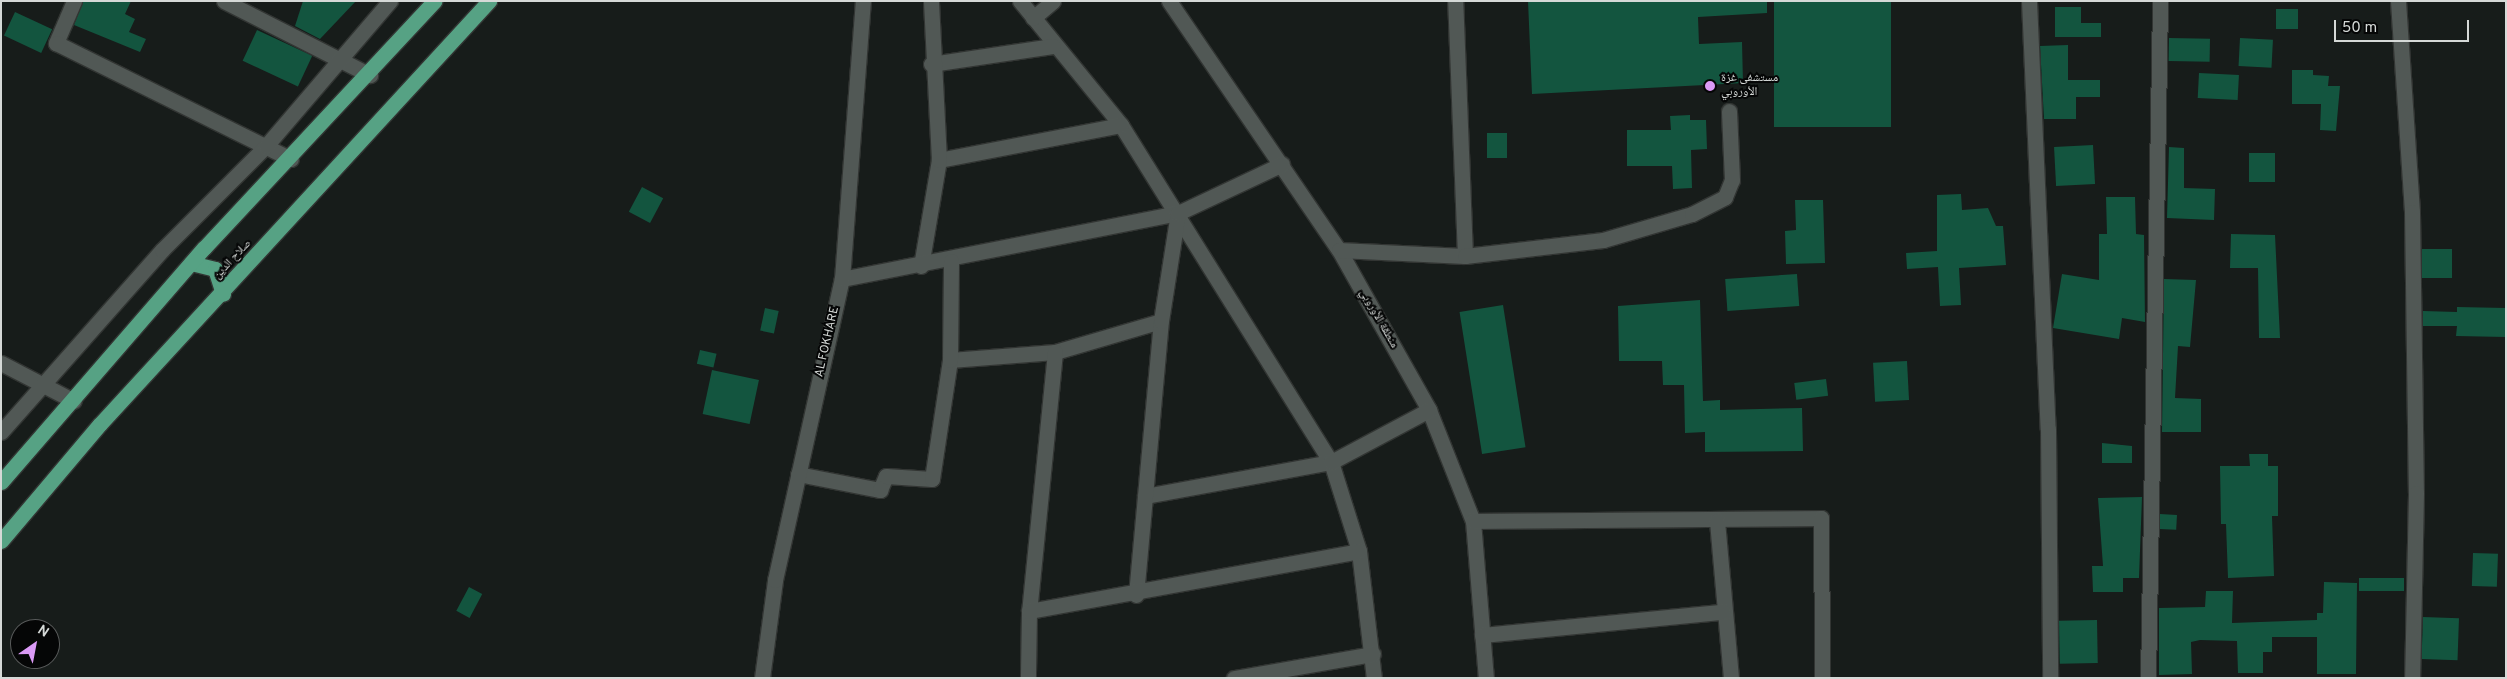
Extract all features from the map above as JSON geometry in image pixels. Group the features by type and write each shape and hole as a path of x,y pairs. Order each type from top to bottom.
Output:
{"highway":[{"path":"1,482 74,401 191,263 370,75 434,1"},
{"name":"صلاح الدين","path":"1,541 100,424 222,294 489,1"},
{"path":"191,263 205,263 215,269 222,294"}],"street":[{"path":"74,1 56,43 292,159"},
{"path":"224,1 370,75"},
{"path":"1,432 162,250 266,146 390,1"},
{"name":"AL FOKHARE","path":"762,678 775,580 842,278 863,1"},
{"path":"921,266 939,160 931,64 931,1"},
{"path":"1020,1 1053,46 1121,125 1178,213 1331,462 1359,551 1373,654 1374,678"},
{"path":"1033,18 1053,1"},
{"name":"منطقة الأوروبي","path":"1169,1 1339,250 1429,410 1473,521 1486,678"},
{"path":"1455,1 1465,256"},
{"path":"2029,1 2048,429 2050,678"},
{"path":"2148,678 2160,1"},
{"path":"2398,1 2412,212 2416,493 2412,678"},
{"path":"931,64 1053,46"},
{"path":"1339,250 1465,256 1603,240 1692,214 1725,198 1732,180 1729,112"},
{"path":"939,160 1121,125"},
{"path":"842,278 951,261 1178,213 1282,164"},
{"path":"1136,595 1160,321 1178,213"},
{"path":"798,474 880,490 886,476 932,478 950,360 951,261"},
{"path":"950,360 1055,352 1160,321"},
{"path":"1028,678 1029,612 1055,352"},
{"path":"1,363 45,382 74,401"},
{"path":"1145,496 1331,462 1429,410"},
{"path":"1473,521 1717,521 1822,518 1822,678"},
{"path":"1717,521 1722,612 1731,678"},
{"path":"1029,612 1136,595 1359,551"},
{"path":"1482,635 1722,612"},
{"path":"1234,678 1373,654"}],"building":[{"path":"83,1 131,1 125,14 135,19 129,32 146,39 140,52 74,25"},
{"path":"303,1 356,1 320,39 295,26"},
{"path":"1528,1 1767,1 1767,13 1698,17 1699,44 1742,42 1743,83 1532,94"},
{"path":"1774,1 1891,1 1891,127 1774,127"},
{"path":"2055,7 2081,7 2081,23 2101,23 2101,37 2055,37"},
{"path":"2276,9 2298,9 2298,29 2276,29"},
{"path":"15,12 52,29 41,53 4,36"},
{"path":"257,30 312,56 298,87 243,61"},
{"path":"2169,38 2210,39 2210,62 2169,61"},
{"path":"2240,38 2273,40 2271,68 2239,66"},
{"path":"2068,45 2068,80 2100,80 2100,97 2076,97 2076,119 2044,119 2040,46"},
{"path":"2292,70 2313,70 2313,75 2329,76 2328,86 2340,86 2336,131 2320,130 2321,104 2292,104"},
{"path":"2199,73 2239,75 2238,100 2198,98"},
{"path":"1690,115 1690,120 1706,120 1707,149 1691,150 1692,188 1673,189 1672,166 1627,166 1627,130 1671,130 1670,116"},
{"path":"1487,133 1507,133 1507,158 1487,158"},
{"path":"2093,145 2095,184 2056,186 2054,147"},
{"path":"2169,147 2184,148 2184,188 2215,189 2214,220 2167,218"},
{"path":"2249,153 2275,153 2275,182 2249,182"},
{"path":"642,187 663,198 650,223 629,212"},
{"path":"1961,194 1962,210 1988,208 1996,226 2003,226 2006,265 1959,268 1961,305 1940,306 1938,267 1907,269 1906,253 1937,251 1937,195"},
{"path":"2106,197 2135,197 2136,234 2144,235 2145,322 2122,318 2119,339 2053,328 2062,274 2099,280 2099,234 2107,234"},
{"path":"1795,200 1823,200 1825,263 1786,264 1785,231 1796,230"},
{"path":"2231,234 2275,235 2280,338 2259,338 2258,268 2230,268"},
{"path":"2422,249 2452,249 2452,278 2422,278"},
{"path":"1797,274 1799,306 1727,311 1725,279"},
{"path":"2164,279 2196,280 2190,347 2178,346 2175,398 2201,399 2201,432 2162,432"},
{"path":"1700,300 1703,401 1720,400 1720,410 1802,408 1803,451 1705,452 1705,432 1685,433 1684,385 1663,385 1662,361 1619,361 1618,306"},
{"path":"1503,305 1526,447 1482,454 1460,312"},
{"path":"2457,307 2506,308 2506,337 2456,336 2457,326 2423,326 2423,311 2457,312"},
{"path":"765,308 779,311 774,333 760,330"},
{"path":"700,350 717,354 713,367 697,364"},
{"path":"1907,361 1909,400 1875,402 1873,363"},
{"path":"712,370 759,380 750,424 703,414"},
{"path":"1826,379 1828,396 1796,400 1794,383"},
{"path":"2102,443 2132,446 2132,463 2102,463"},
{"path":"2249,454 2268,454 2268,466 2278,466 2278,516 2272,516 2274,576 2228,578 2226,524 2221,524 2220,466 2250,466"},
{"path":"2142,497 2139,578 2123,578 2123,592 2093,592 2092,566 2103,566 2098,498"},
{"path":"2160,514 2177,515 2176,530 2159,529"},
{"path":"2473,553 2498,554 2497,587 2472,586"},
{"path":"2359,578 2404,578 2404,591 2359,591"},
{"path":"2324,582 2357,583 2356,674 2317,674 2317,637 2272,637 2272,652 2263,652 2263,673 2238,673 2237,641 2200,640 2191,642 2192,674 2159,675 2159,608 2205,607 2206,591 2233,591 2232,623 2317,620 2317,613 2323,613"},
{"path":"469,587 482,594 470,618 456,611"},
{"path":"2423,617 2459,618 2458,660 2422,659"},
{"path":"2097,620 2098,663 2060,664 2059,621"}],"place":[{"name":"مستشفى غزة الأوروبي","path":"1710,86"}]}
